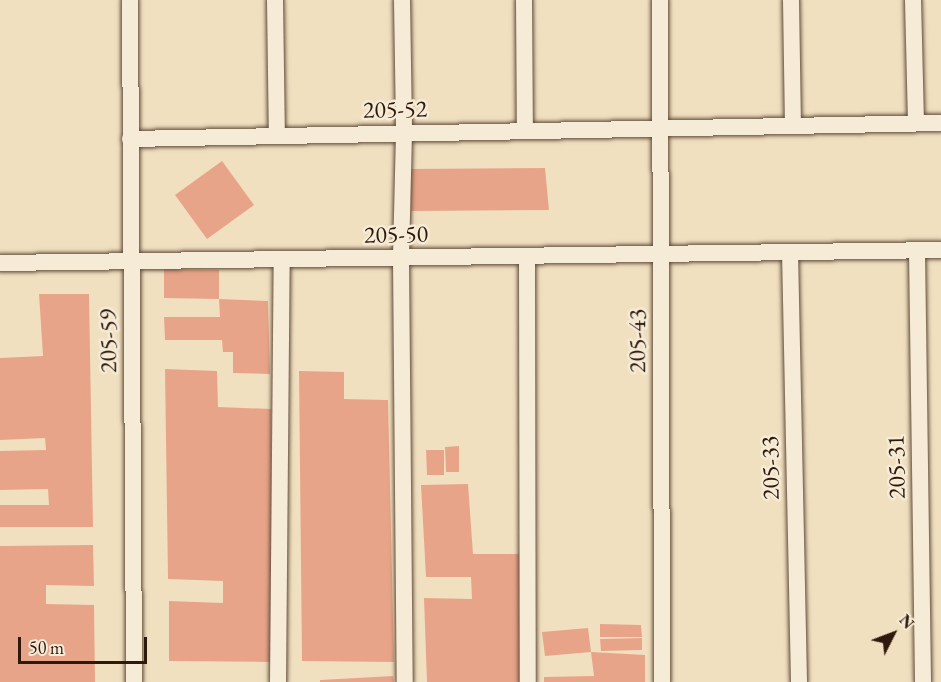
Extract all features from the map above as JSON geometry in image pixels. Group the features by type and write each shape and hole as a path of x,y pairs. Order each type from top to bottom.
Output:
{"street":[{"name":"205-59","path":"130,0 134,682"},
{"path":"275,0 277,136"},
{"path":"402,0 404,133 401,258 405,682"},
{"path":"524,0 525,131"},
{"name":"205-43","path":"660,0 662,682"},
{"path":"791,0 792,125"},
{"path":"914,0 915,123"},
{"name":"205-52","path":"130,139 941,123"},
{"name":"205-50","path":"0,263 941,250"},
{"name":"205-31","path":"917,251 923,682"},
{"name":"205-33","path":"790,252 799,682"},
{"path":"526,256 528,682"},
{"path":"278,682 282,260"}],"building":[{"path":"222,161 254,205 207,239 175,195"},
{"path":"545,168 549,210 411,211 408,169"},
{"path":"164,269 219,270 219,299 164,298"},
{"path":"39,294 89,294 93,527 0,527 0,505 49,505 48,489 0,490 0,451 46,450 45,438 0,440 0,358 43,356"},
{"path":"219,299 268,301 270,374 233,373 233,352 223,352 222,340 165,340 164,317 220,317"},
{"path":"165,369 217,371 218,407 271,409 272,662 169,661 169,601 223,603 223,581 168,579"},
{"path":"299,371 344,372 344,399 388,400 394,662 302,661"},
{"path":"459,446 459,472 446,472 445,447"},
{"path":"426,450 444,450 444,475 427,475"},
{"path":"468,484 473,554 521,554 527,682 427,682 424,598 472,599 471,577 426,577 421,485"},
{"path":"93,545 94,586 46,585 46,604 94,605 95,682 0,682 0,546"},
{"path":"600,624 641,625 642,637 600,637"},
{"path":"588,628 591,652 545,656 542,632"},
{"path":"642,638 642,650 601,651 600,639"},
{"path":"591,652 645,655 645,682 544,682 544,677 594,676"},
{"path":"393,676 394,682 320,682 320,680"}]}
